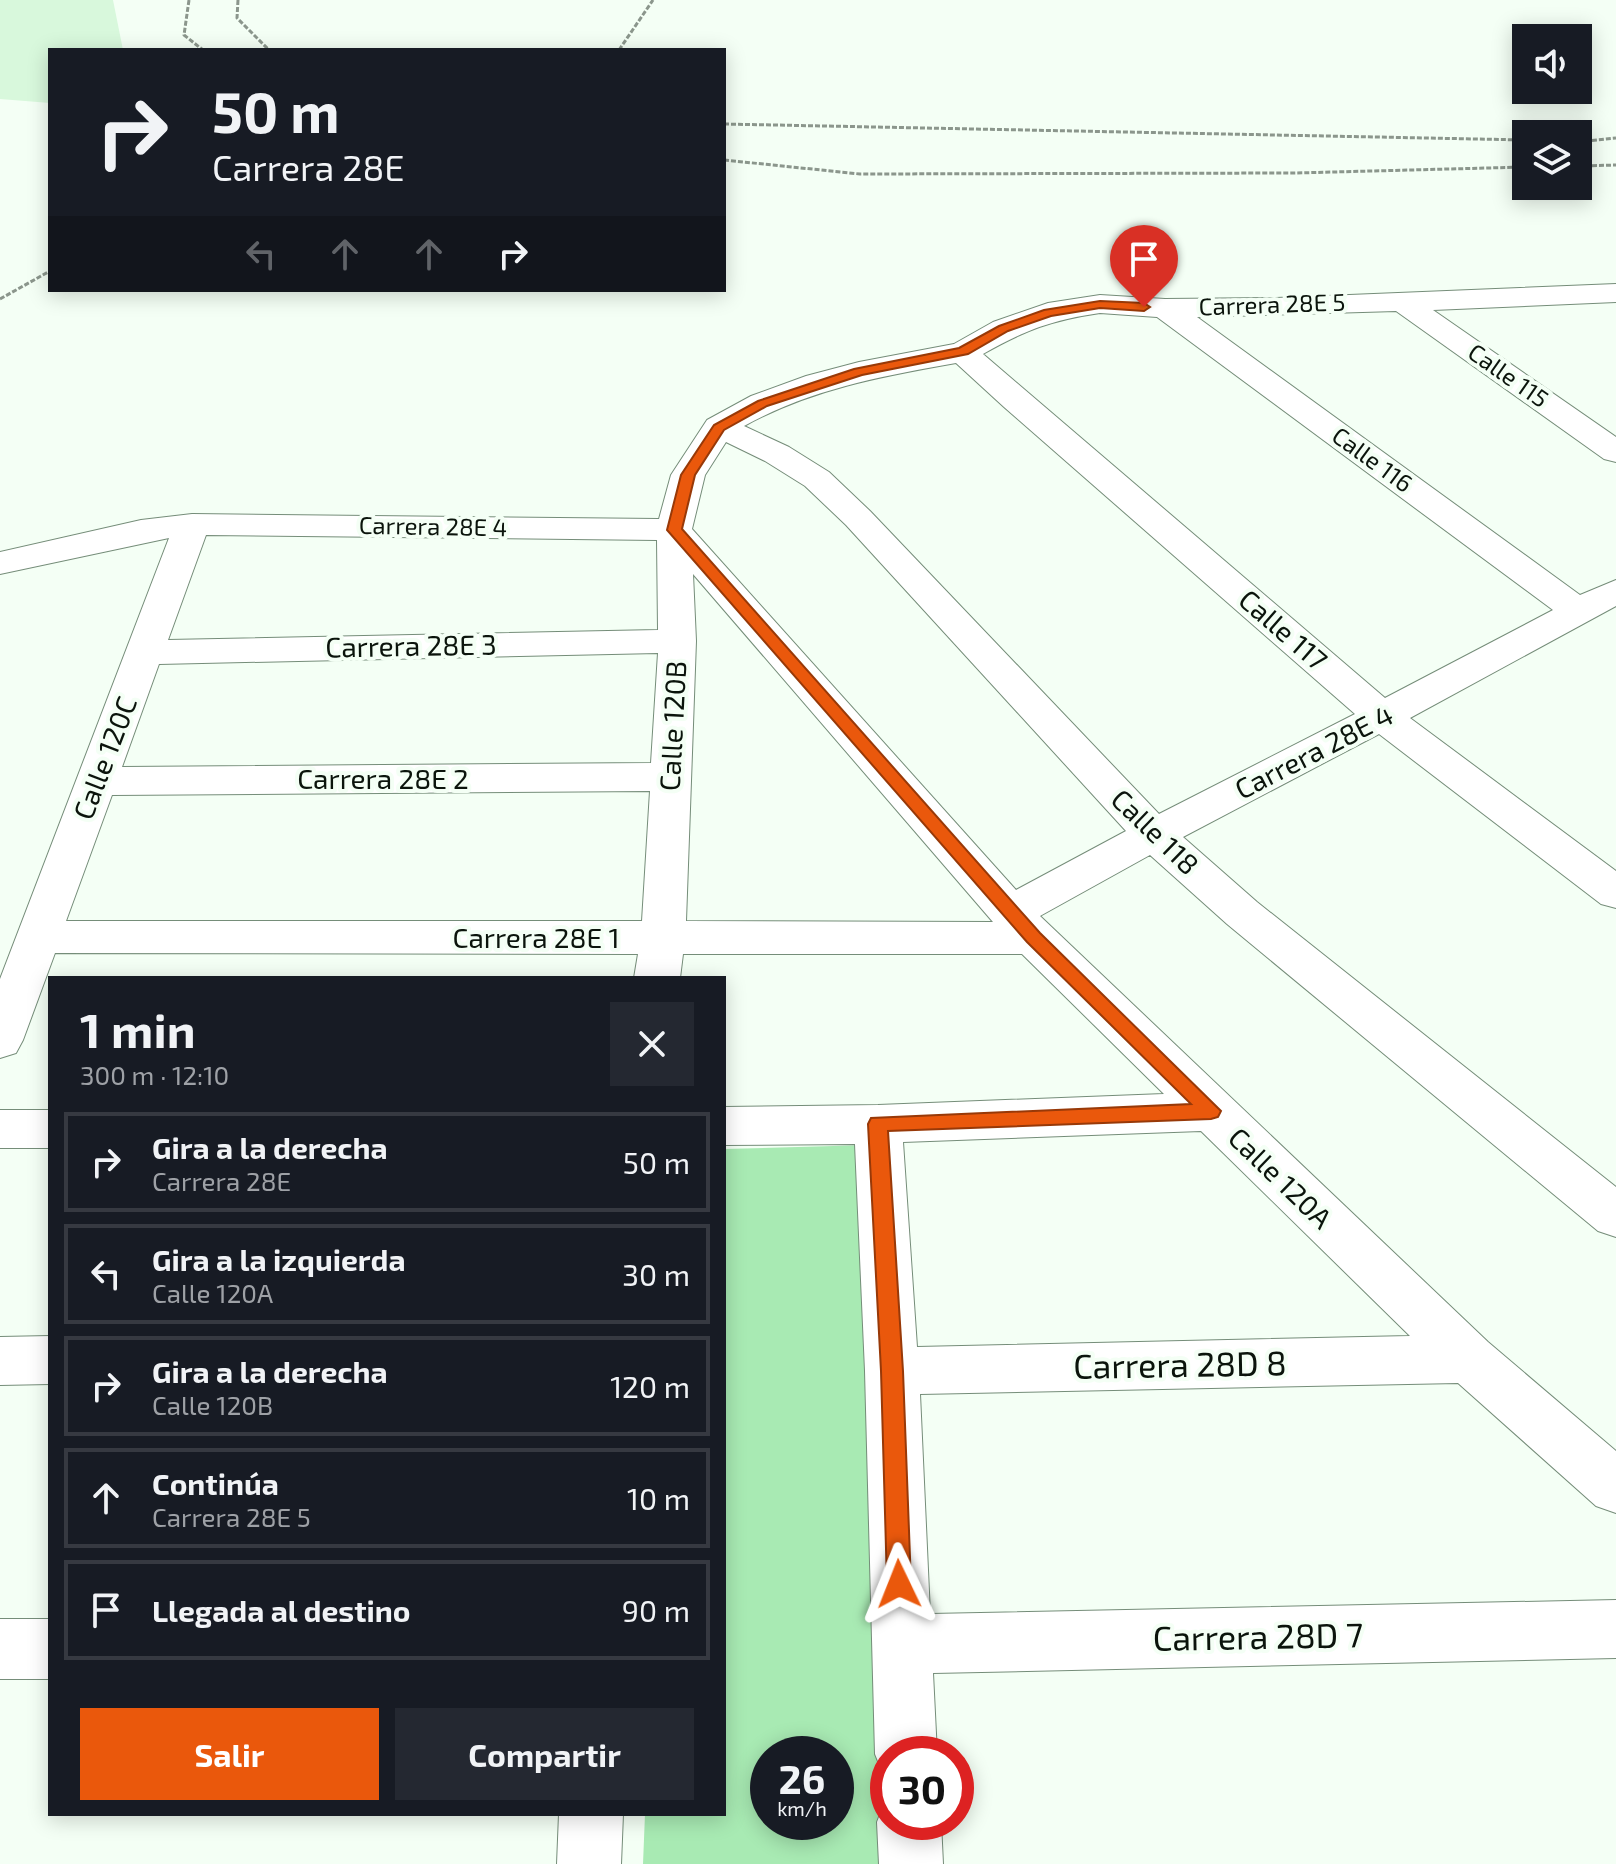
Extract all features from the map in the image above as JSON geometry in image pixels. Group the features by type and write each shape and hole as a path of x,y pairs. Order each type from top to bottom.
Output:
{"street":[{"name":"Carrera 28E 5","path":"688,475 719,427 762,403 859,371 963,352 1004,329 1048,312 1100,304 1165,308 1616,293"},
{"name":"Calle 115","path":"1401,301 1616,452"},
{"name":"Calle 116","path":"1165,308 1579,612"},
{"name":"Calle 117","path":"963,352 1384,718 1616,893"},
{"name":"Calle 118","path":"719,427 777,454 817,479 858,518 1153,834 1242,913 1616,1216"},
{"name":"Calle 120B","path":"660,958 677,641 674,530 688,475"},
{"name":"Carrera 28E 4","path":"192,524 674,530"},
{"path":"0,563 141,531 192,524"},
{"name":"Calle 120C","path":"0,1040 192,524"},
{"name":"Calle 120A","path":"674,530 1022,925 1469,1359 1616,1487"},
{"name":"Carrera 28E 4","path":"1022,925 1153,834 1384,718 1616,591"},
{"name":"Carrera 28E 3","path":"145,652 677,641"},
{"name":"Carrera 28E 2","path":"96,781 670,777"},
{"name":"Carrera 28E 1","path":"38,937 660,958 1022,925"},
{"path":"726,1126 878,1124 1211,1111"},
{"path":"878,1124 892,1371 905,1736"},
{"path":"0,1129 48,1129"},
{"name":"Carrera 28D 8","path":"892,1371 1469,1359"},
{"path":"0,1361 48,1360"},
{"name":"Carrera 28D 7","path":"901,1644 1616,1629"},
{"path":"0,1649 48,1649"},
{"path":"589,1864 591,1816"},
{"path":"910,1840 911,1864"}],"path":[{"path":"189,0 184,35 200,48"},
{"path":"238,0 237,18 267,48"},
{"path":"620,48 653,0"},
{"path":"726,124 1512,140"},
{"path":"1592,141 1616,138"},
{"path":"726,160 860,174 1280,173 1512,167"},
{"path":"1592,166 1616,165"},
{"path":"0,299 48,272"}],"shaded area":[{"path":"0,0 113,0 123,48 48,48 48,103 0,99"}],"green space":[{"path":"869,1145 886,1736 870,1736 870,1840 891,1840 894,1864 643,1864 645,1816 726,1816 726,1149"}],"route":[{"path":"899,1584 892,1371 878,1124 1211,1111 1033,938 674,530 688,475 719,427 762,403 859,371 963,352 1004,329 1048,312 1100,304 1144,307"}]}
